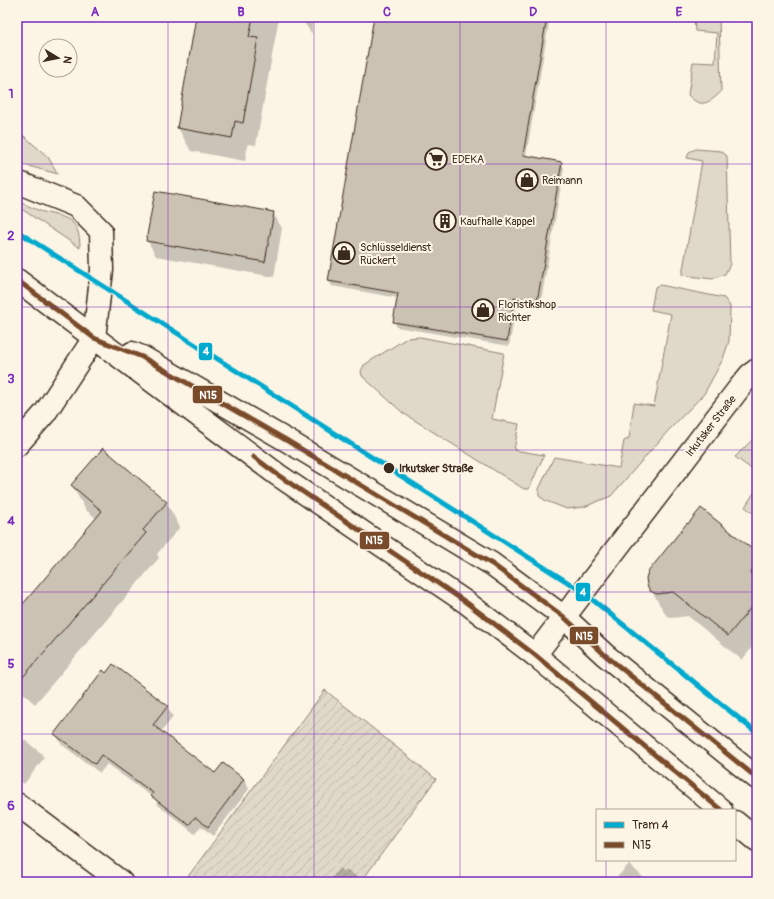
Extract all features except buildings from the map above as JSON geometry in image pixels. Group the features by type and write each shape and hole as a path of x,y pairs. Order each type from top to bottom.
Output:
{"main road":[{"path":"17,182 76,206 102,231 102,270 94,338 45,413 17,445"},
{"path":"17,280 278,474 467,603 535,655 720,809"},
{"path":"94,338 142,357 286,440 492,564 564,617 605,655 757,778"},
{"name":"Irkutsker Straße","path":"535,655 740,387 750,375 757,370"},
{"path":"17,804 121,882"},
{"path":"736,823 757,840"}],"shaded area":[{"path":"694,17 719,17 721,92 713,99 705,103 697,102 688,95 693,62 715,63 717,33 695,31"},
{"path":"17,130 48,157 58,174 17,163"},
{"path":"696,149 721,151 727,156 730,264 725,274 712,279 682,275 702,161 687,158 689,152"},
{"path":"17,201 40,211 64,217 69,220 74,224 77,230 80,248 17,206"},
{"path":"660,285 724,298 730,306 729,341 723,359 704,394 668,431 611,496 584,507 567,509 546,501 539,496 539,489 554,457 619,468 624,441 629,438 634,403 654,406 671,314 651,310 655,287"},
{"path":"420,337 504,353 492,419 519,424 514,450 544,455 529,489 524,489 403,413 362,376 361,371 364,365 407,338"},
{"path":"757,435 757,473 735,457"},
{"path":"757,488 757,516 745,507"},
{"path":"325,690 436,779 361,882 184,882"}],"tram line":[{"name":"4","path":"17,231 583,592 757,733"}],"transit line":[{"name":"N15","path":"17,280 94,338 142,357 286,440 492,564 564,617 605,655 757,778"},
{"name":"N15","path":"254,457 278,475 467,603 535,655 720,809"}],"place":[{"name":"EDEKA","path":"436,159"},
{"name":"Reimann","path":"527,180"},
{"name":"Kaufhalle Kappel","path":"445,221"},
{"name":"Schlüsseldienst Rückert","path":"344,253"},
{"name":"Floristikshop Richter","path":"483,310"},
{"name":"Irkutsker Straße","path":"389,468"}]}
